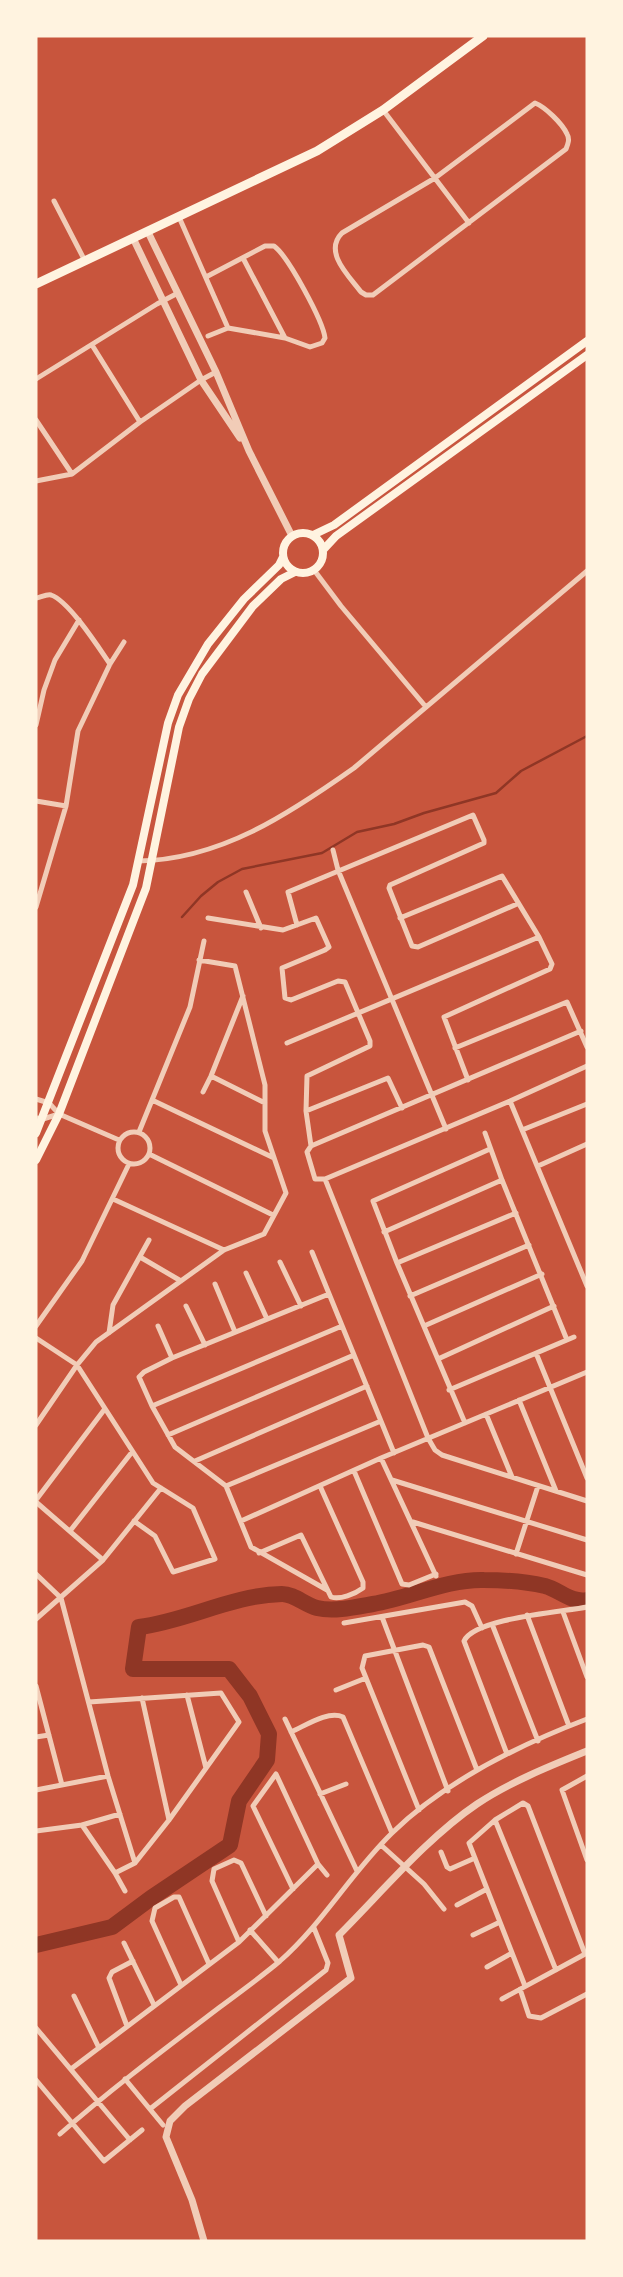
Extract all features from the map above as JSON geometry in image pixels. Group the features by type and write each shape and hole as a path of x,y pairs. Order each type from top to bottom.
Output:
{"main road":[{"path":"36,284 317,151 382,110 483,36"},
{"path":"313,535 334,524 587,341"},
{"path":"323,550 336,536 587,355"},
{"path":"36,1133 39,1119 49,1103 133,885 168,723 178,695 192,668 214,637 259,582 279,565 283,557 284,547 292,536 302,533 313,535 320,541 323,550 321,563 314,570 305,573 295,572 287,566 283,557"},
{"path":"36,1160 59,1114 146,888 179,727 189,699 202,674 253,606 281,579 295,572"}],"street":[{"path":"535,103 541,106 568,134 569,141 566,149 469,223 373,295 366,296 361,292 336,257 334,248 335,240 342,234 435,178 535,103"},
{"path":"382,110 469,223"},
{"path":"54,201 85,261"},
{"path":"179,217 228,328"},
{"path":"148,232 216,372 249,451 292,536"},
{"path":"133,238 200,380 249,451"},
{"path":"206,276 265,246 274,246 283,255 320,321 325,338 322,342 310,347 285,338 228,328 208,336"},
{"path":"243,258 285,338"},
{"path":"36,379 178,293"},
{"path":"92,345 140,422"},
{"path":"36,481 72,474 140,422 200,380 216,372"},
{"path":"36,420 72,474"},
{"path":"314,570 426,707"},
{"path":"138,862 180,858 229,843 284,814 354,768 587,571"},
{"path":"36,598 49,594 57,598 79,620 110,664"},
{"path":"36,725 44,690 55,660 79,620"},
{"path":"36,908 66,806 78,731 110,664 124,642"},
{"path":"36,801 66,806"},
{"path":"297,925 288,892 470,815 475,816 484,843 390,886 389,892 412,946 416,948 517,904"},
{"path":"333,850 338,870 446,1129"},
{"path":"400,918 502,876 517,904 539,937 552,967 444,1017 468,1080"},
{"path":"246,892 261,928"},
{"path":"208,918 261,928 283,930 316,918 329,947 326,950 282,968 285,998 291,1000 342,981 345,982 370,1041 370,1046 307,1076 306,1111 311,1146"},
{"path":"287,1043 539,937"},
{"path":"139,1132 190,1007 204,941"},
{"path":"36,1425 77,1364 96,1342 224,1250 264,1234 286,1193 265,1132 265,1085 236,966 200,960"},
{"path":"203,1092 243,996"},
{"path":"455,1048 565,1002 568,1002 587,1047"},
{"path":"581,1031 311,1146 307,1152 315,1179 325,1179 446,1129 587,1066"},
{"path":"211,1076 265,1103"},
{"path":"306,1111 388,1078 402,1108"},
{"path":"36,1099 49,1103 59,1114 119,1140"},
{"path":"152,1100 274,1158"},
{"path":"510,1102 587,1286"},
{"path":"522,1130 587,1104"},
{"path":"39,1119 59,1114"},
{"path":"139,1132 147,1139 149,1154 143,1162 129,1164 118,1154 119,1140 125,1134 139,1132"},
{"path":"485,1133 490,1150 528,1245 542,1274 567,1340"},
{"path":"538,1166 587,1144"},
{"path":"465,1423 449,1390 438,1359 373,1205 376,1198 490,1150"},
{"path":"149,1154 273,1215"},
{"path":"36,1326 82,1261 129,1164"},
{"path":"325,1179 428,1438 435,1450 442,1455 587,1501"},
{"path":"384,1232 502,1180"},
{"path":"113,1199 224,1250"},
{"path":"397,1263 516,1213"},
{"path":"109,1333 113,1305 149,1240"},
{"path":"410,1296 528,1245"},
{"path":"312,1252 394,1453"},
{"path":"140,1257 181,1281"},
{"path":"280,1262 301,1306"},
{"path":"246,1274 267,1319"},
{"path":"424,1326 542,1274"},
{"path":"215,1284 235,1332"},
{"path":"327,1590 251,1547 226,1486 175,1447 152,1406 140,1377 144,1372 172,1358 329,1294"},
{"path":"186,1306 205,1345"},
{"path":"438,1359 554,1306"},
{"path":"158,1326 172,1358"},
{"path":"152,1406 342,1326"},
{"path":"449,1390 574,1337"},
{"path":"36,1338 77,1364 104,1410 152,1483 193,1508 215,1559 174,1572 156,1536 134,1521"},
{"path":"536,1353 587,1478"},
{"path":"168,1435 354,1355"},
{"path":"241,1521 381,1458 587,1372"},
{"path":"195,1461 367,1386"},
{"path":"518,1400 556,1491"},
{"path":"103,1560 36,1501 104,1410"},
{"path":"486,1414 512,1477"},
{"path":"226,1486 381,1421"},
{"path":"70,1531 132,1452"},
{"path":"354,1471 402,1584 409,1585 436,1576 381,1458"},
{"path":"392,1480 587,1540"},
{"path":"259,1553 301,1535 330,1597 335,1598 357,1592 362,1588 364,1582 320,1486"},
{"path":"516,1554 538,1486"},
{"path":"36,1620 103,1560 161,1488"},
{"path":"412,1522 587,1576"},
{"path":"36,1574 62,1598 108,1776 135,1863"},
{"path":"344,1623 465,1602 472,1606 482,1628"},
{"path":"507,1754 464,1641 466,1636 492,1624 527,1615 563,1612 587,1607"},
{"path":"563,1612 587,1677"},
{"path":"527,1615 569,1726"},
{"path":"382,1616 393,1651 448,1790"},
{"path":"492,1624 538,1741"},
{"path":"419,1810 366,1678 362,1667 363,1657 370,1653 423,1645 429,1648 477,1770"},
{"path":"336,1690 366,1678"},
{"path":"36,1686 62,1785"},
{"path":"89,1702 221,1693 239,1722 169,1820 135,1863 115,1873"},
{"path":"187,1695 206,1768"},
{"path":"142,1698 169,1820"},
{"path":"291,1732 330,1715 343,1717 392,1833"},
{"path":"285,1719 357,1871"},
{"path":"60,2134 125,2079 278,1962 314,1928 357,1871 392,1833 419,1810 477,1770 507,1754 587,1719"},
{"path":"36,1737 49,1735"},
{"path":"204,2241 192,2200 166,2137 170,2121 186,2106 350,1978 339,1935 434,1840 477,1804 555,1764 587,1751"},
{"path":"293,1889 253,1806 276,1774 318,1864 327,1875"},
{"path":"36,1790 108,1776"},
{"path":"587,1776 562,1790 587,1860"},
{"path":"320,1794 346,1784"},
{"path":"502,1998 522,1988 586,1954 528,1806 522,1803 495,1820 469,1842 512,1954 522,1988 529,2016 541,2018 587,1994"},
{"path":"36,1831 82,1824 120,1814"},
{"path":"495,1820 556,1970"},
{"path":"82,1824 125,1890"},
{"path":"382,1845 424,1884 444,1909"},
{"path":"440,1852 450,1870 475,1858"},
{"path":"238,1942 212,1881 214,1869 234,1860 242,1863 266,1916"},
{"path":"71,2069 238,1942 318,1864"},
{"path":"457,1905 487,1889"},
{"path":"181,1985 152,1921 155,1908 174,1897 179,1897 209,1964"},
{"path":"473,1935 500,1922"},
{"path":"150,2109 326,1970 328,1963 314,1928"},
{"path":"250,1930 278,1962"},
{"path":"124,1943 154,2006"},
{"path":"487,1966 512,1954"},
{"path":"127,2026 109,1978 112,1972 133,1961"},
{"path":"74,1996 98,2048"},
{"path":"36,2028 130,2140"},
{"path":"125,2079 163,2125"},
{"path":"36,2080 104,2161 142,2130"}],"waterway":[{"path":"182,917 201,896 218,882 242,869 322,853 357,832 394,824 424,813 496,793 521,771 587,736"},
{"path":"36,1945 112,1927 151,1898 230,1845 239,1801 267,1760 269,1734 250,1696 229,1669 133,1669 139,1627 157,1624 227,1603 263,1595 286,1594 317,1608 352,1608 470,1580 523,1582 545,1586 576,1600 587,1600"}]}
